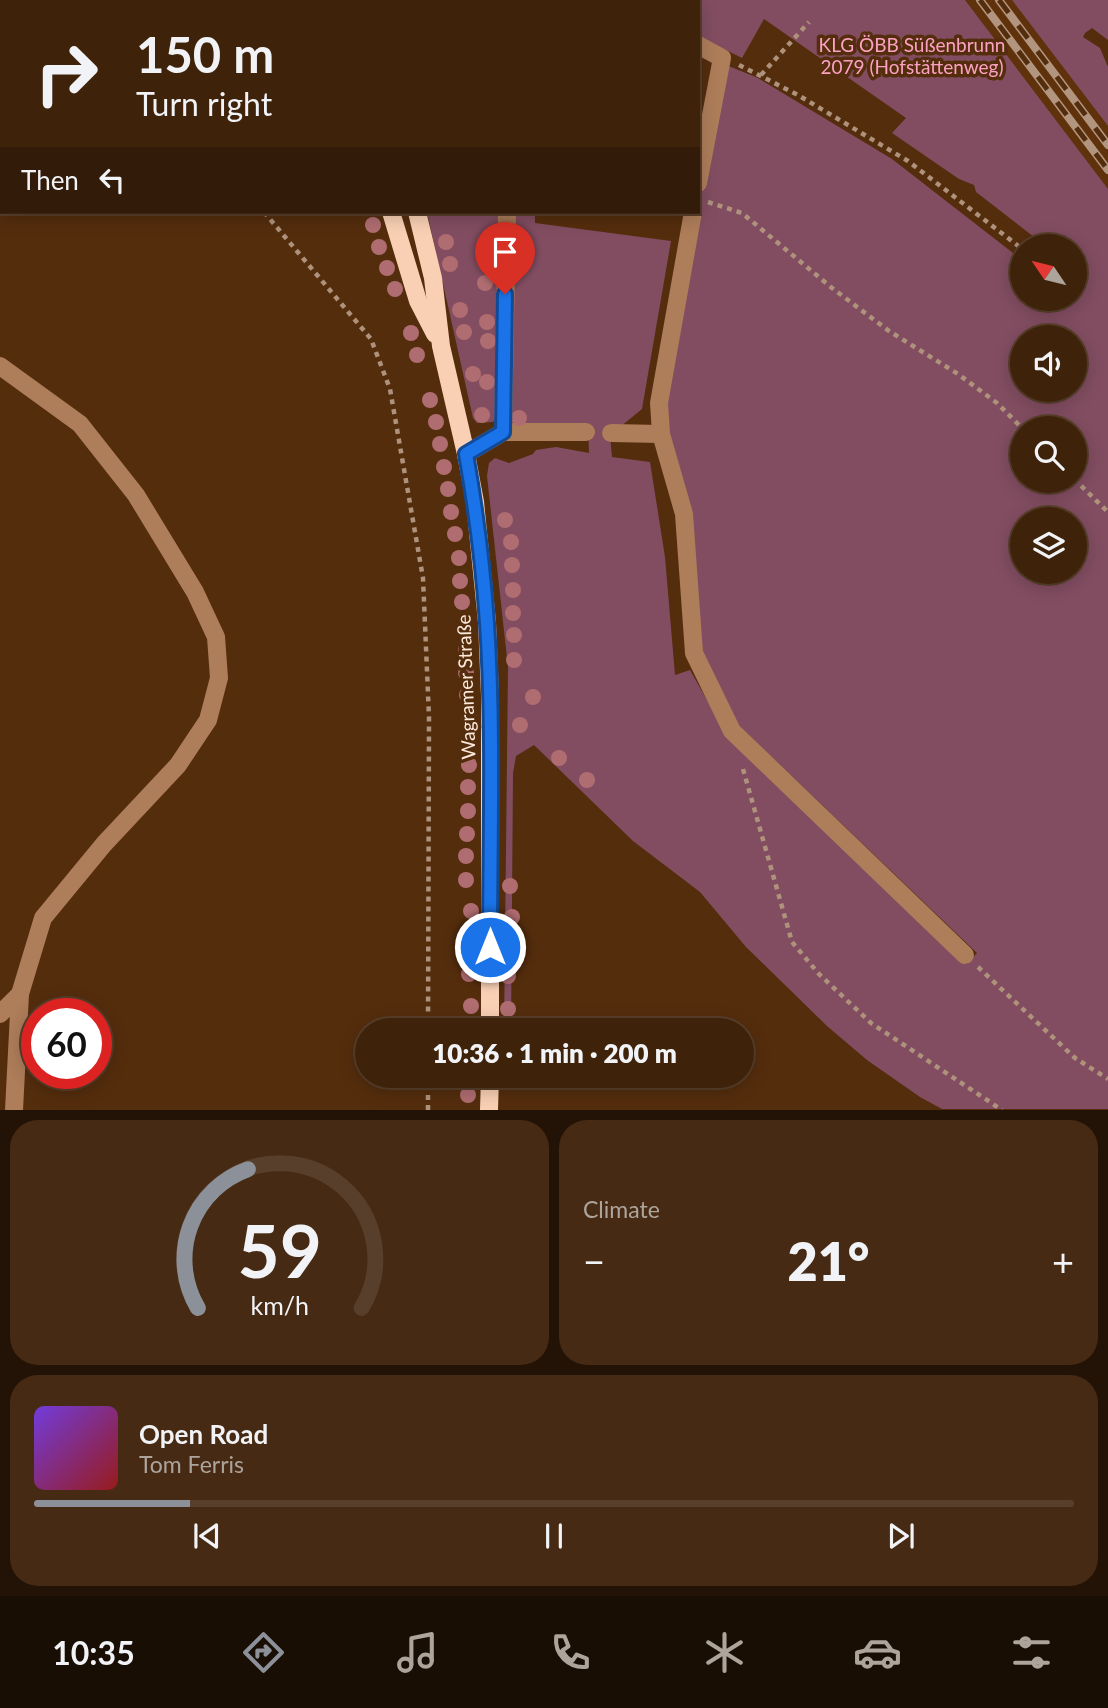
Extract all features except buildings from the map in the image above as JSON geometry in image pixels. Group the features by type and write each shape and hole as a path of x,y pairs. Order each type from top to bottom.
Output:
{"main road":[{"name":"Wagramer Straße","path":"392,214 418,301 442,346"},
{"name":"Wagramer Straße","path":"417,214 433,278 442,346 475,502 487,622 490,696 490,1018"},
{"path":"489,1110 490,1088"}],"lane":[{"path":"700,46 722,58 700,173"},
{"path":"503,432 506,214"},
{"path":"693,214 659,402 661,434 684,514 694,653 732,731 965,955"},
{"path":"0,366 80,425 136,495 195,592 216,638 219,678 208,720 178,765 104,844 43,918 20,994 14,1110"},
{"path":"466,454 503,432 586,432"},
{"path":"611,433 661,434"},
{"path":"0,1014 20,994"}],"path":[{"path":"761,75 809,22"},
{"path":"722,58 761,75 908,161 1010,240"},
{"path":"700,201 742,213 832,288 889,331 958,374 1010,416"},
{"path":"266,214 371,339 390,389 423,578 429,717 428,1018"},
{"path":"1087,492 1108,512"},
{"path":"732,731 792,942 819,974 872,1023 1002,1110"},
{"path":"965,955 1075,1058 1108,1079"},
{"path":"428,1088 428,1110"}],"shaded area":[{"path":"965,0 1012,0 1108,126 1108,189"}],"green space":[{"name":"KLG ÖBB Süßenbrunn 2079 (Hofstättenweg)","path":"700,0 965,0 1108,189 1108,1109 942,1109 920,1097 867,1060 827,1026 746,947 700,892 633,841 534,745 516,756 513,773 511,1018 504,1018 508,667 487,476 489,463 495,458 509,463 533,454 536,450 556,447 589,453 588,425 522,426 513,421 510,413 512,214 535,214 535,223 671,241 642,409 620,427 609,424 612,457 650,462 665,557 675,675 690,670 725,732 967,964 977,953 732,719 699,650 665,412 697,214 700,214 700,198 726,65 758,78 892,159 1010,251 1010,312 1087,312 1087,234 1030,234 976,192 974,185 959,179 892,133 906,118 764,19 742,58 700,37"},
{"path":"1012,0 1108,0 1108,40 1092,28 1083,37 1100,48 1108,67 1108,126"},
{"path":"427,214 499,214 496,416 493,422 477,423 473,418"}],"railway":[{"path":"980,0 1108,170"},
{"path":"999,0 1108,145"}],"route":[{"path":"490,947 490,696 487,622 475,502 466,454 503,432 505,294"}]}
